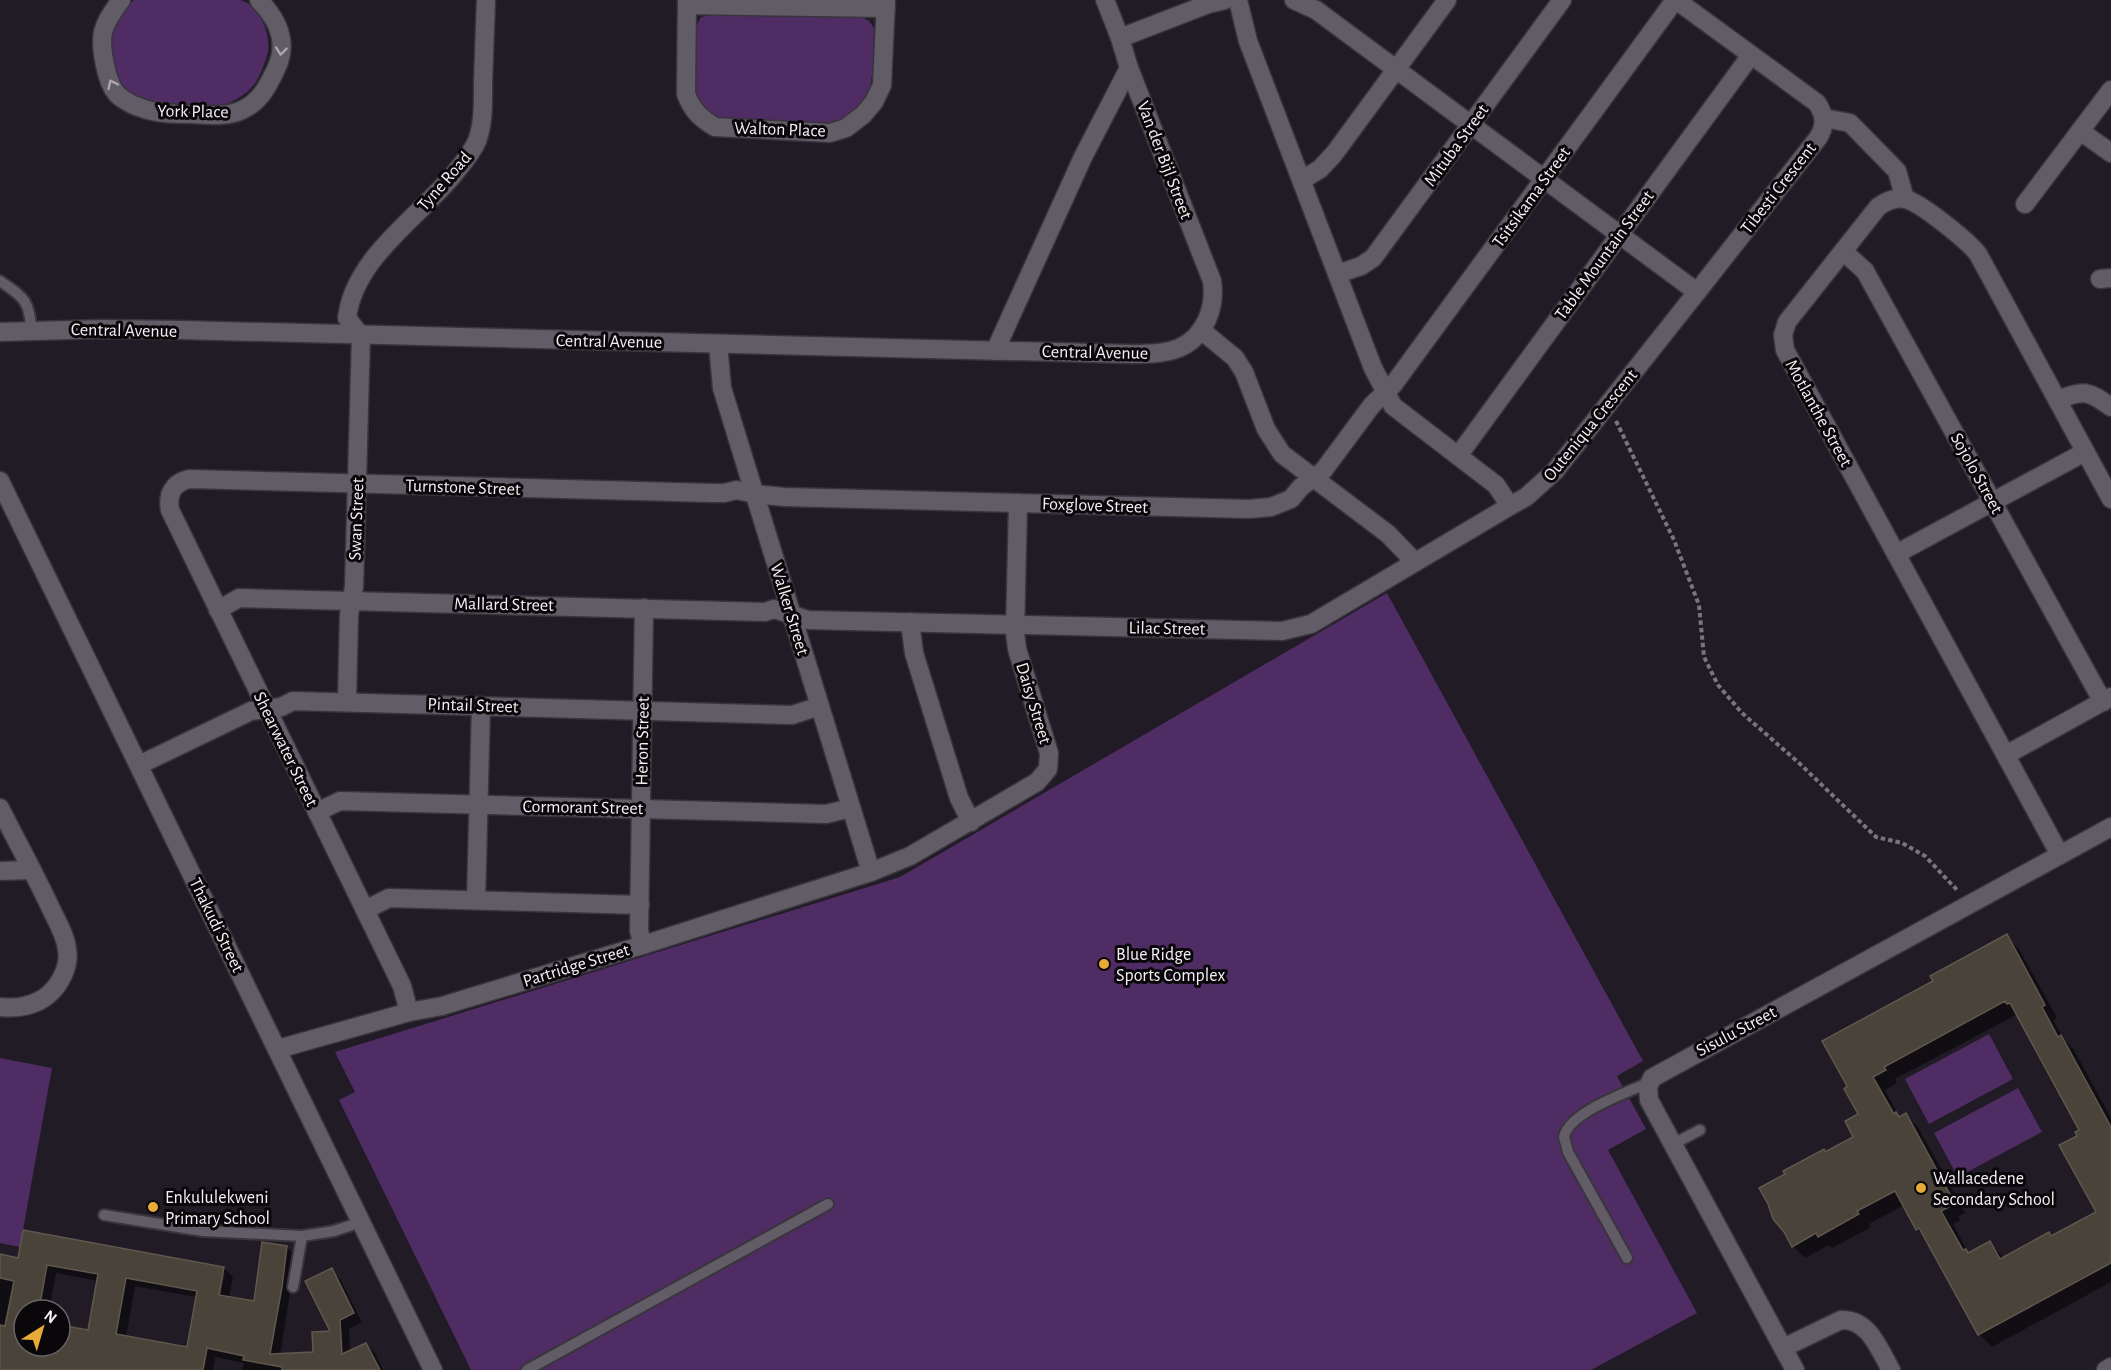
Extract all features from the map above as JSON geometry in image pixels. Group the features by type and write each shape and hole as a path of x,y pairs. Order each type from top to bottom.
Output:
{"street":[{"name":"York Place","path":"121,0 103,32 105,67 115,93 137,107 160,113 221,115 241,111 257,101 268,86 281,59 282,42 279,27 272,14 259,0"},
{"name":"Tyne Road","path":"361,336 347,318 349,301 361,276 388,242 447,183 477,141 483,114 486,0"},
{"name":"Van der Bijl Street","path":"1105,0 1212,281 1214,292 1204,325"},
{"path":"1120,38 1224,0"},
{"path":"1238,0 1248,41 1373,368 1393,406 1496,485 1510,506"},
{"path":"1294,0 1316,10 1697,292"},
{"path":"1302,180 1320,169 1334,154 1447,0"},
{"name":"Mituba Street","path":"1337,274 1361,266 1373,258 1562,0"},
{"path":"1676,0 1817,103 1824,118 1850,123 1897,171 1905,199 1919,206 1968,243 1978,254 2111,499"},
{"name":"Tsitsikama Street","path":"1386,392 1676,0"},
{"name":"Walton Place","path":"687,2 886,4 882,85 874,102 863,115 846,128 830,133 715,127 702,119 690,107 686,94 687,2"},
{"name":"Table Mountain Street","path":"1458,456 1751,55"},
{"path":"995,351 1083,157 1129,68"},
{"path":"2025,204 2111,90"},
{"name":"Tibesti Crescent","path":"1697,292 1818,138 1824,125 1824,118"},
{"path":"2080,131 2111,153"},
{"name":"Motlanthe Street","path":"1905,199 1890,200 1878,207 1787,322 1783,342 1788,357 2060,855"},
{"name":"Sojolo Street","path":"1843,250 1864,270 1992,502 2107,699"},
{"name":"Outeniqua Crescent","path":"1510,506 1537,488 1555,471 1697,292"},
{"name":"Central Avenue","path":"0,332 159,330 1153,353 1179,348 1204,325"},
{"path":"1204,325 1235,358 1244,372 1266,429 1282,454 1388,534 1415,562"},
{"name":"Swan Street","path":"347,701 349,615 354,587 361,336"},
{"name":"Walker Street","path":"718,344 722,387 871,872"},
{"name":"Foxglove Street","path":"755,494 785,497 1260,509 1291,499 1301,487 1323,471 1372,405 1386,392"},
{"path":"2058,400 2074,393 2086,393 2095,395 2111,407"},
{"path":"1896,554 2085,452"},
{"name":"Turnstone Street","path":"173,488 183,480 189,479 712,493 737,490 755,494"},
{"name":"Thakudi Street","path":"0,481 434,1370"},
{"name":"Shearwater Street","path":"173,488 169,494 170,510 402,986 409,1012"},
{"name":"Daisy Street","path":"871,872 910,856 972,822 1041,778 1048,769 1049,753 1017,649 1015,625 1018,503"},
{"name":"Lilac Street","path":"791,614 808,620 1292,630 1311,624 1510,506"},
{"name":"Mallard Street","path":"218,610 239,598 765,612 774,609 791,614"},
{"name":"Heron Street","path":"643,945 639,931 644,608"},
{"path":"910,622 914,653 959,798 972,822"},
{"path":"2006,755 2107,699"},
{"name":"Pintail Street","path":"139,765 251,711 281,706 293,701 792,715 820,706"},
{"path":"476,900 481,706"},
{"name":"Cormorant Street","path":"317,812 340,801 826,814 851,808"},
{"path":"0,808 55,916 68,949 64,972 50,993 40,1001 30,1004 12,1009 0,1007"},
{"name":"Sisulu Street","path":"1650,1081 1656,1075 2111,827"},
{"path":"0,871 32,870"},
{"name":"Partridge Street","path":"278,1049 409,1012 442,1006 871,872"},
{"path":"365,910 389,898 640,905"},
{"path":"1650,1081 1649,1100 1795,1370"},
{"path":"1784,1348 1841,1320 1850,1320 1866,1328 1891,1370"},
{"path":"2106,1370 2111,1367"}],"lane":[{"path":"0,281 25,301 29,308 31,330"},
{"path":"1627,1258 1568,1152 1564,1137 1569,1125 1581,1115 1650,1081"},
{"path":"1673,1144 1700,1130"},
{"path":"527,1370 828,1204"},
{"path":"104,1215 202,1231 302,1236 334,1232 361,1222"},
{"path":"293,1287 302,1236"}],"path":[{"path":"1605,408 1612,413 1626,438 1674,540 1699,605 1704,657 1718,685 1742,713 1799,763 1876,837 1902,843 1925,856 1953,885 1967,906"}],"shaded area":[{"path":"134,0 240,0 247,3 259,15 268,40 267,56 255,83 246,93 233,101 210,106 162,104 136,97 127,92 117,80 111,65 109,40 117,19"},
{"path":"709,15 862,17 874,28 870,89 857,110 844,119 828,123 749,122 709,113 698,98 694,66 696,28 701,17"},
{"name":"Blue Ridge Sports Complex","path":"1387,593 1643,1061 1617,1076 1646,1129 1608,1150 1697,1313 1591,1370 471,1370 339,1100 355,1092 335,1052 900,877"},
{"path":"1989,1034 2013,1079 1929,1124 1905,1079"},
{"path":"0,1058 52,1068 20,1247 0,1243"},
{"path":"2018,1088 2042,1132 1958,1177 1934,1133"}],"building":[{"path":"2007,934 2045,1005 2042,1007 2058,1037 2061,1035 2111,1127 2111,1263 1978,1335 1919,1228 1916,1230 1895,1191 1857,1211 1859,1214 1818,1237 1816,1233 1792,1247 1784,1232 1773,1219 1759,1188 1785,1174 1783,1171 1824,1149 1825,1152 1853,1137 1845,1121 1858,1114 1844,1089 1847,1086 1822,1041 1933,981 1930,976","holes":["2005,1001 2007,1004 2010,1003 2079,1130 2075,1132 2077,1136 2059,1145 2096,1212 2051,1236 2049,1232 2000,1259 1990,1241 1968,1253 1966,1249 1963,1250 1941,1211 1949,1207 1946,1203 1953,1200 1906,1113 1899,1117 1896,1112 1894,1114 1873,1077 1886,1070 1884,1067"]},
{"path":"23,1230 224,1267 219,1295 254,1301 262,1242 287,1246 270,1354 313,1352 312,1332 330,1331 305,1281 332,1268 354,1313 340,1320 342,1354 366,1343 380,1370 282,1370 282,1367 243,1360 244,1356 207,1348 203,1370 0,1370 0,1325 5,1326 14,1281 0,1278 0,1254 18,1258","holes":["126,1278 197,1291 187,1347 116,1334"]}],"place":[{"name":"Blue Ridge Sports Complex","path":"1104,964"},
{"name":"Wallacedene Secondary School","path":"1921,1188"},
{"name":"Enkululekweni Primary School","path":"153,1207"}]}
